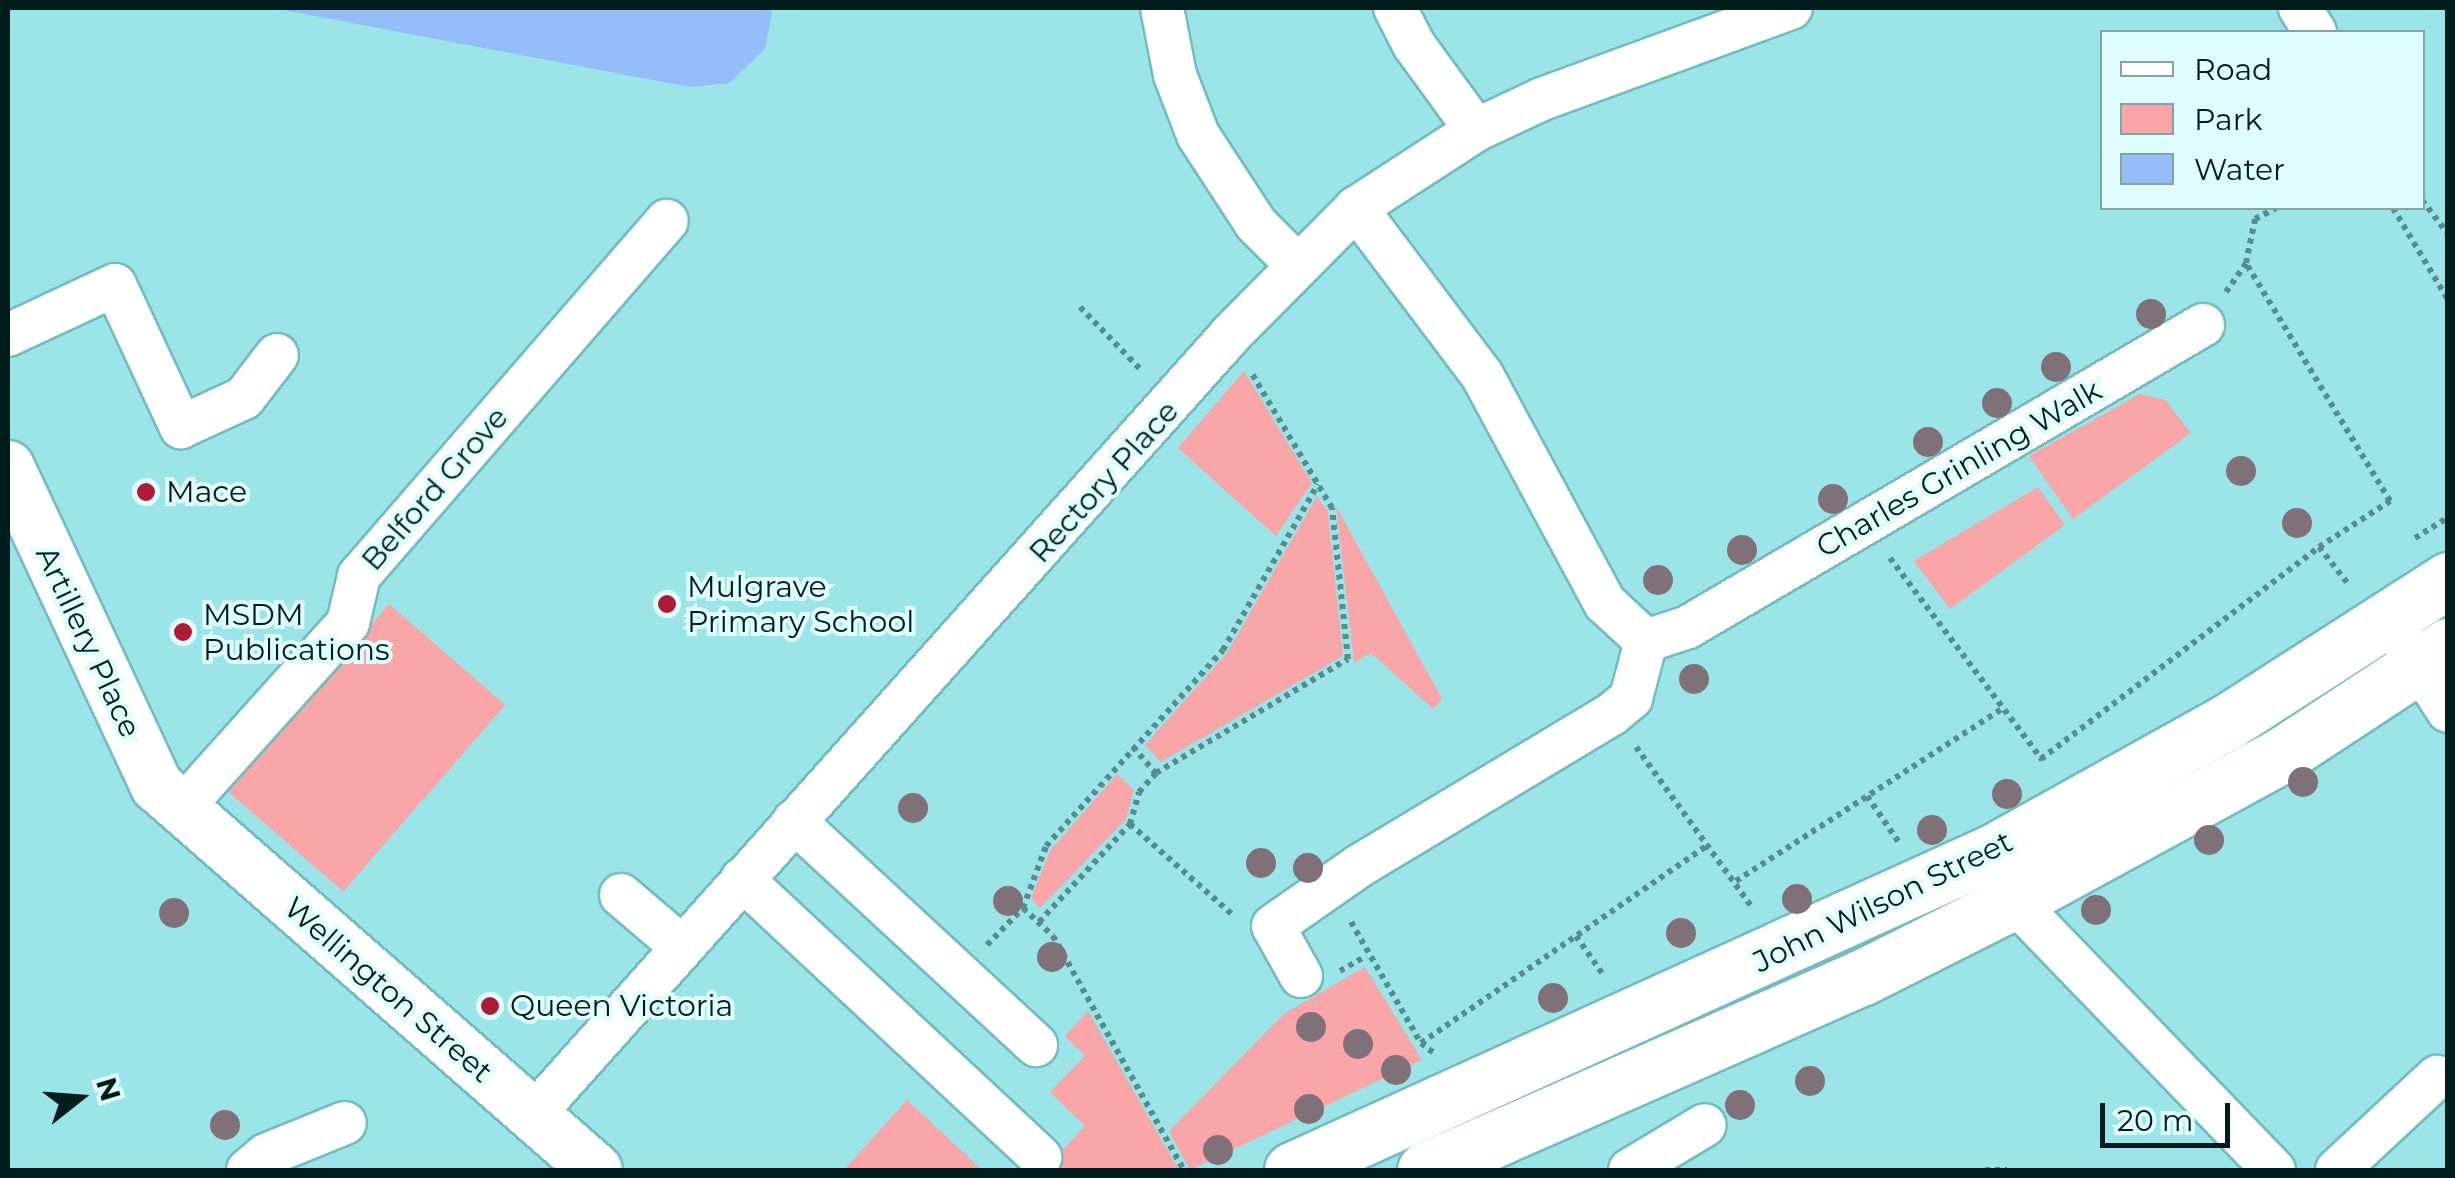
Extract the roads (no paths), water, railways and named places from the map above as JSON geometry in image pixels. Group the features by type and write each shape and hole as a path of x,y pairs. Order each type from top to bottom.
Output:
{"highway":[{"name":"John Wilson Street","path":"1292,1170 1995,850 2227,722 2373,608 2448,580"},
{"name":"John Wilson Street","path":"1425,1170 1863,977 2014,902 2282,755 2433,656"}],"main road":[{"name":"Artillery Place","path":"8,467 142,758 180,809"},
{"name":"Wellington Street","path":"180,809 590,1168"}],"street":[{"path":"1162,8 1175,75 1198,135 1236,197 1297,265"},
{"path":"1395,8 1414,45 1476,130"},
{"name":"Rectory Place","path":"532,1116 794,821 1175,404 1223,345 1356,208 1476,130 1584,81 1791,8"},
{"path":"2300,8 2313,30"},
{"path":"1301,976 1273,926 1359,866 1612,714 1632,698 1646,641 1605,603 1482,374 1356,208"},
{"name":"Belford Grove","path":"180,809 348,623 359,576 666,220"},
{"path":"8,334 115,285 181,428 244,398 277,355"},
{"name":"Charles Grinling Walk","path":"1646,641 1688,627 2203,325"},
{"path":"2373,608 2433,656 2448,712"},
{"path":"794,821 1036,1046"},
{"path":"742,879 1040,1157"},
{"path":"621,895 682,947"},
{"path":"2014,902 2274,1170"},
{"path":"2337,1170 2437,1077"},
{"path":"248,1170 266,1156 344,1123"},
{"path":"1630,1170 1705,1125"}],"water":[{"path":"273,8 769,8 772,13 765,49 729,83 690,87"}],"place":[{"name":"Mace","path":"146,492"},
{"name":"Mulgrave Primary School","path":"667,604"},
{"name":"MSDM Publications","path":"183,632"},
{"name":"Queen Victoria","path":"490,1006"}]}
